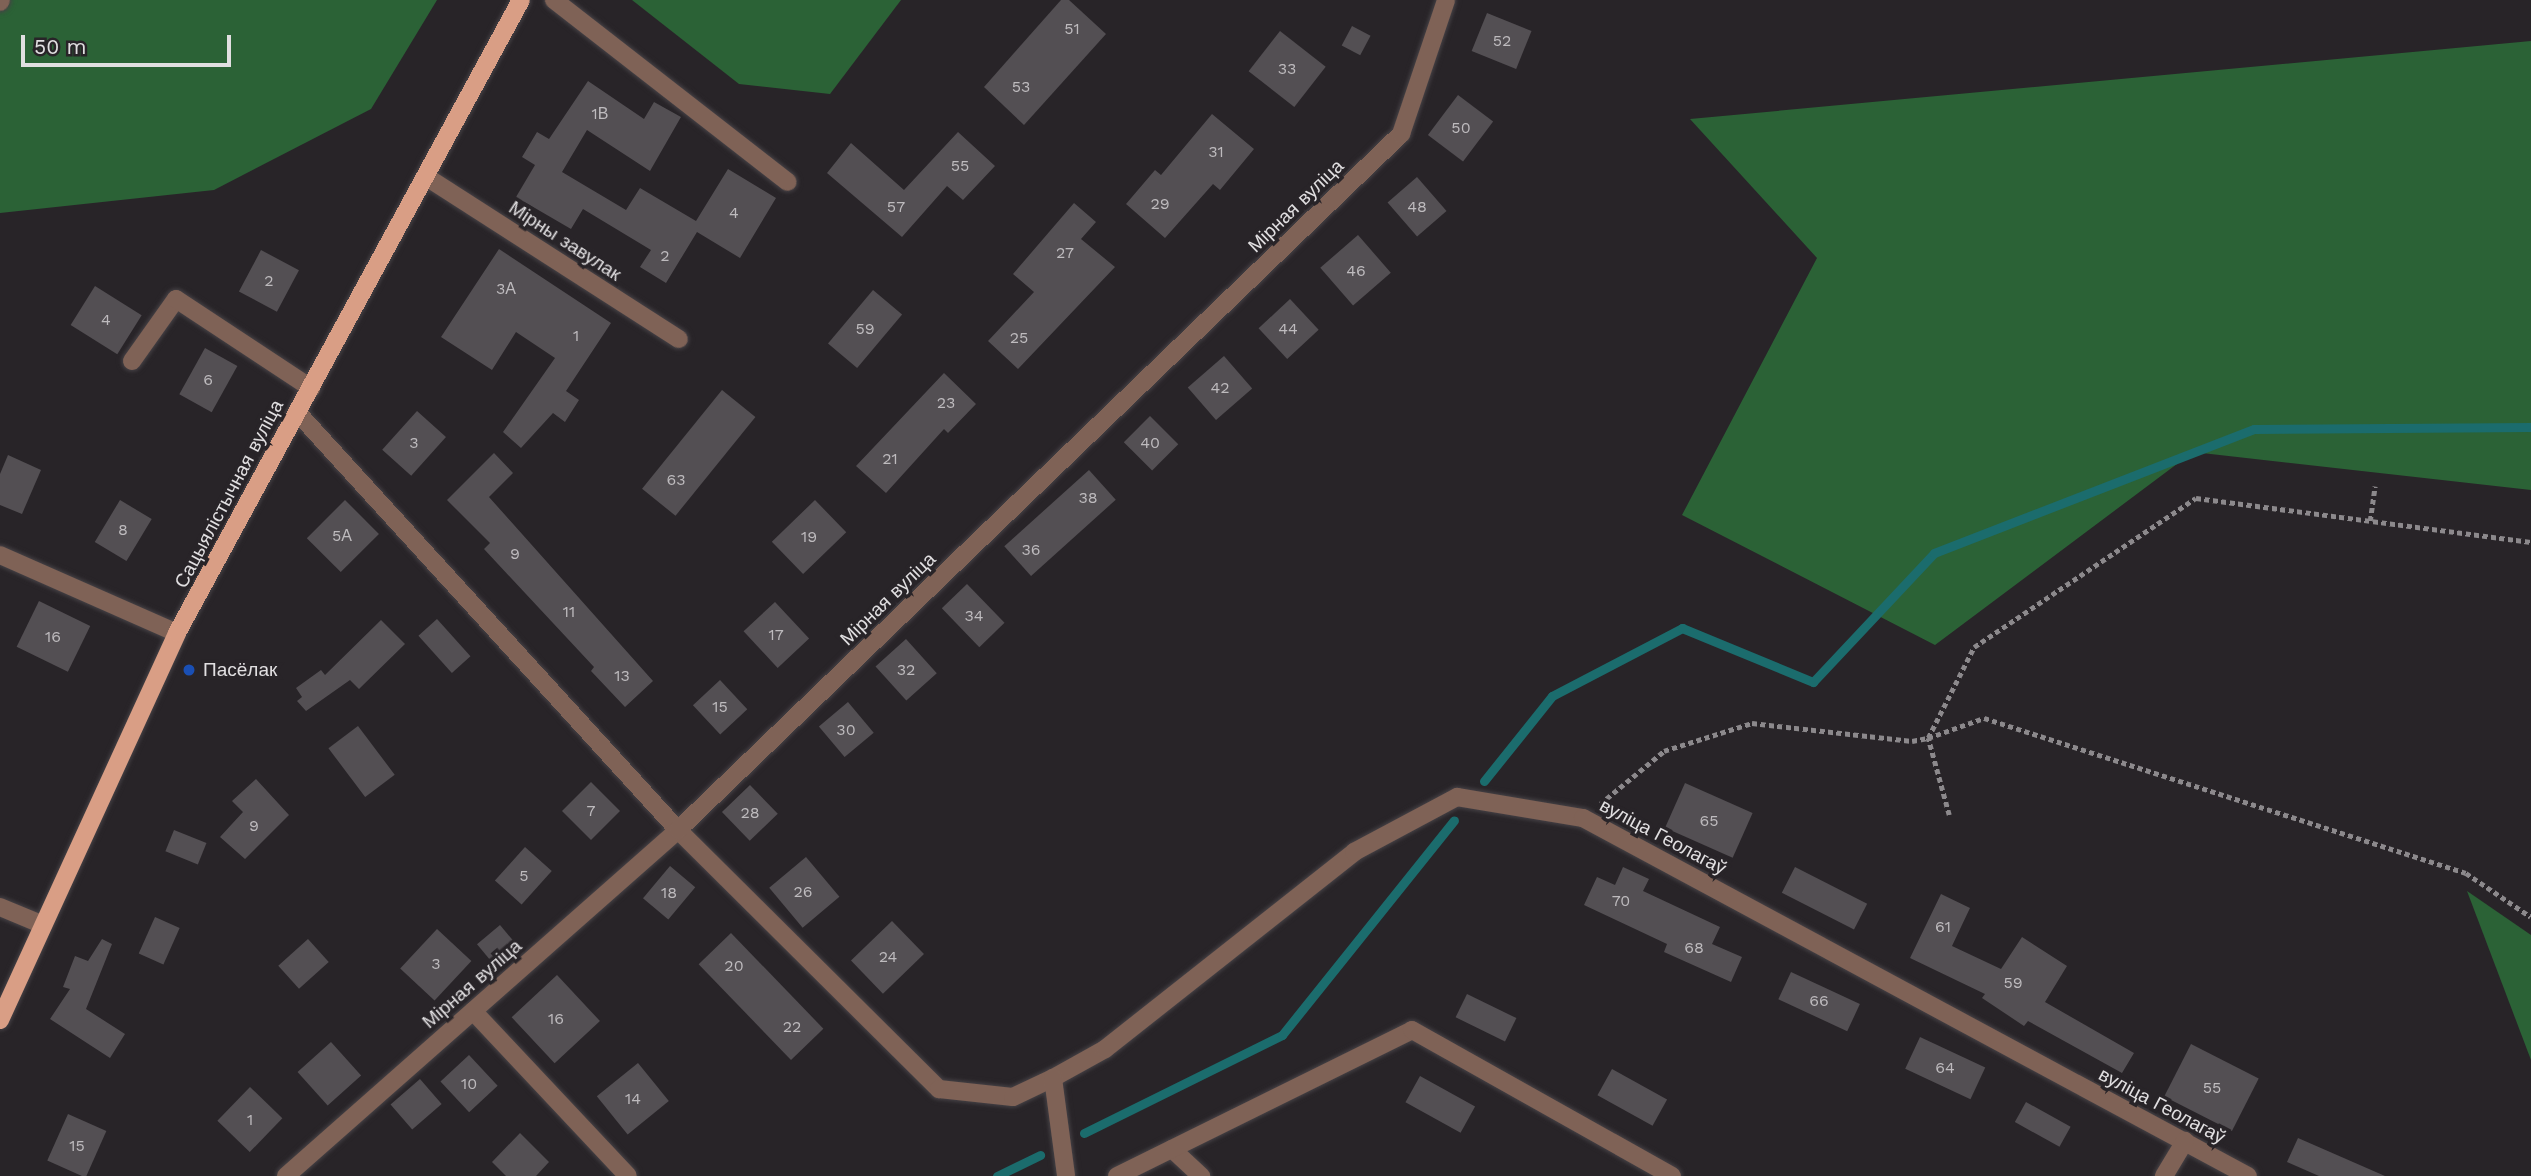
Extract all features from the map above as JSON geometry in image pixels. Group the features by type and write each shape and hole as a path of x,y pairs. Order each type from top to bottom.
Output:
{"main road":[{"name":"Сацыялістычная вуліца","path":"0,1020 41,925 177,633 428,178 521,0"}],"street":[{"path":"554,0 788,182"},
{"name":"Мірная вуліца","path":"286,1176 678,830 1401,134 1447,0"},
{"name":"Мірны завулак","path":"428,178 679,339"},
{"path":"132,361 176,299 311,388"},
{"name":"вуліца Геолагаў","path":"297,412 678,830 939,1089 1013,1097 1053,1079 1105,1049 1354,852 1457,797 1583,818 2248,1176"},
{"path":"0,555 177,633"},
{"path":"0,907 41,925"},
{"path":"473,1011 628,1176"},
{"path":"1117,1176 1412,1030 1672,1176"},
{"path":"1053,1079 1066,1176"},
{"path":"2164,1176 2185,1141"},
{"path":"1172,1149 1201,1176"}],"path":[{"path":"2370,521 2375,486"},
{"path":"1949,815 1928,738 1974,647 2196,498 2531,542"},
{"path":"1583,818 1664,751 1752,723 1912,741 1984,718 2466,873 2531,917"}],"green space":[{"path":"0,0 437,0 371,109 214,190 0,213"},
{"path":"632,0 901,0 830,94 739,84"},
{"path":"2531,41 2531,490 2193,452 1935,645 1682,515 1817,258 1690,119"},
{"path":"2467,891 2531,935 2531,1060"}],"building":[{"path":"1061,0 1069,0 1106,34 1024,125 984,87"},
{"path":"1487,13 1532,31 1516,69 1472,51"},
{"path":"1352,26 1371,36 1360,55 1342,45"},
{"path":"1280,31 1326,67 1294,107 1249,71"},
{"path":"588,81 644,119 654,102 681,117 650,171 587,130 562,172 626,210 640,188 696,221 728,169 776,198 740,258 697,232 666,283 640,267 651,250 583,209 571,229 516,197 535,165 522,157 537,132 549,139"},
{"path":"1458,95 1493,121 1463,161 1428,135"},
{"path":"1212,114 1254,149 1220,190 1213,184 1165,238 1126,204 1155,170 1161,175"},
{"path":"958,132 995,166 963,200 947,186 902,237 827,173 851,143 904,190"},
{"path":"1417,177 1447,211 1417,237 1388,203"},
{"path":"1074,203 1096,222 1081,239 1115,267 1018,369 988,341 1034,292 1013,274"},
{"path":"1358,235 1391,273 1353,306 1320,268"},
{"path":"499,249 611,323 566,391 579,400 565,422 553,413 521,448 503,432 555,358 516,332 492,370 441,337"},
{"path":"261,250 299,270 277,312 239,291"},
{"path":"95,286 142,315 117,354 71,325"},
{"path":"873,290 902,314 857,368 828,344"},
{"path":"1290,299 1319,330 1287,359 1259,328"},
{"path":"205,348 237,366 212,412 179,394"},
{"path":"1224,356 1252,388 1216,420 1188,387"},
{"path":"944,373 976,404 948,433 944,429 886,493 856,466"},
{"path":"722,390 755,417 675,516 642,489"},
{"path":"417,411 446,437 411,476 382,450"},
{"path":"1150,416 1178,444 1152,470 1124,442"},
{"path":"494,453 513,473 489,497 653,681 625,707 591,671 594,667 484,549 490,543 447,500"},
{"path":"8,455 41,470 22,514 0,505 0,474"},
{"path":"1089,470 1116,500 1031,576 1004,546"},
{"path":"120,500 152,519 126,561 95,542"},
{"path":"345,500 379,534 341,572 307,538"},
{"path":"815,500 846,532 803,574 772,542"},
{"path":"967,584 1005,623 979,647 942,608"},
{"path":"39,601 90,626 68,672 17,647"},
{"path":"775,602 809,639 778,668 744,631"},
{"path":"437,619 470,656 452,673 418,636"},
{"path":"381,620 405,644 359,689 350,680 306,711 297,701 302,697 296,688 321,670 325,675"},
{"path":"906,639 937,673 906,701 876,666"},
{"path":"720,680 747,709 720,734 693,705"},
{"path":"848,702 874,733 845,757 819,726"},
{"path":"358,726 395,775 365,797 328,748"},
{"path":"256,779 289,815 245,859 220,837 243,812 232,801"},
{"path":"591,782 620,811 591,840 562,811"},
{"path":"1685,783 1753,813 1733,858 1665,828"},
{"path":"750,785 778,814 750,841 722,812"},
{"path":"174,830 206,843 198,864 165,851"},
{"path":"525,847 552,871 522,905 495,880"},
{"path":"806,857 839,897 803,928 769,888"},
{"path":"670,866 695,887 668,919 643,898"},
{"path":"1623,867 1649,879 1643,891 1720,927 1712,944 1742,957 1731,982 1664,952 1667,944 1584,905 1597,877 1615,885"},
{"path":"1795,867 1867,904 1854,930 1782,893"},
{"path":"1941,894 1970,908 1952,946 2001,969 2022,937 2067,966 2045,1002 2134,1053 2122,1073 2028,1021 2024,1026 1982,998 1985,994 1910,958"},
{"path":"155,917 180,928 163,965 139,954"},
{"path":"892,921 924,954 883,994 851,961"},
{"path":"500,925 515,943 492,962 477,944"},
{"path":"437,929 471,961 435,1001 400,968"},
{"path":"731,933 823,1029 791,1060 699,964"},
{"path":"102,939 112,944 86,1009 125,1034 110,1058 50,1019 70,989 63,987 75,956 88,961"},
{"path":"308,939 329,962 299,989 278,966"},
{"path":"1791,972 1860,1004 1847,1031 1778,999"},
{"path":"557,975 600,1021 555,1063 512,1017"},
{"path":"1467,994 1516,1018 1505,1041 1456,1017"},
{"path":"1920,1037 1985,1067 1970,1099 1905,1069"},
{"path":"331,1042 361,1075 328,1106 298,1072"},
{"path":"2191,1044 2259,1079 2232,1131 2164,1097"},
{"path":"469,1055 498,1086 469,1112 440,1082"},
{"path":"638,1063 669,1101 628,1134 597,1096"},
{"path":"1612,1069 1667,1100 1653,1126 1597,1095"},
{"path":"1420,1076 1475,1107 1461,1133 1405,1102"},
{"path":"420,1079 442,1104 412,1129 391,1105"},
{"path":"250,1087 282,1118 250,1152 217,1121"},
{"path":"2026,1102 2071,1127 2059,1147 2015,1122"},
{"path":"68,1114 106,1131 86,1176 47,1161"},
{"path":"520,1133 549,1162 536,1176 506,1176 492,1162"},
{"path":"2298,1138 2385,1176 2319,1176 2287,1162"}],"waterway":[{"path":"1484,781 1552,696 1682,628 1813,682 1934,553 2254,429 2531,427"},
{"path":"1084,1133 1282,1035 1454,820"},
{"path":"997,1176 1040,1155"}],"place":[{"name":"Пасёлак","path":"189,670"}]}
